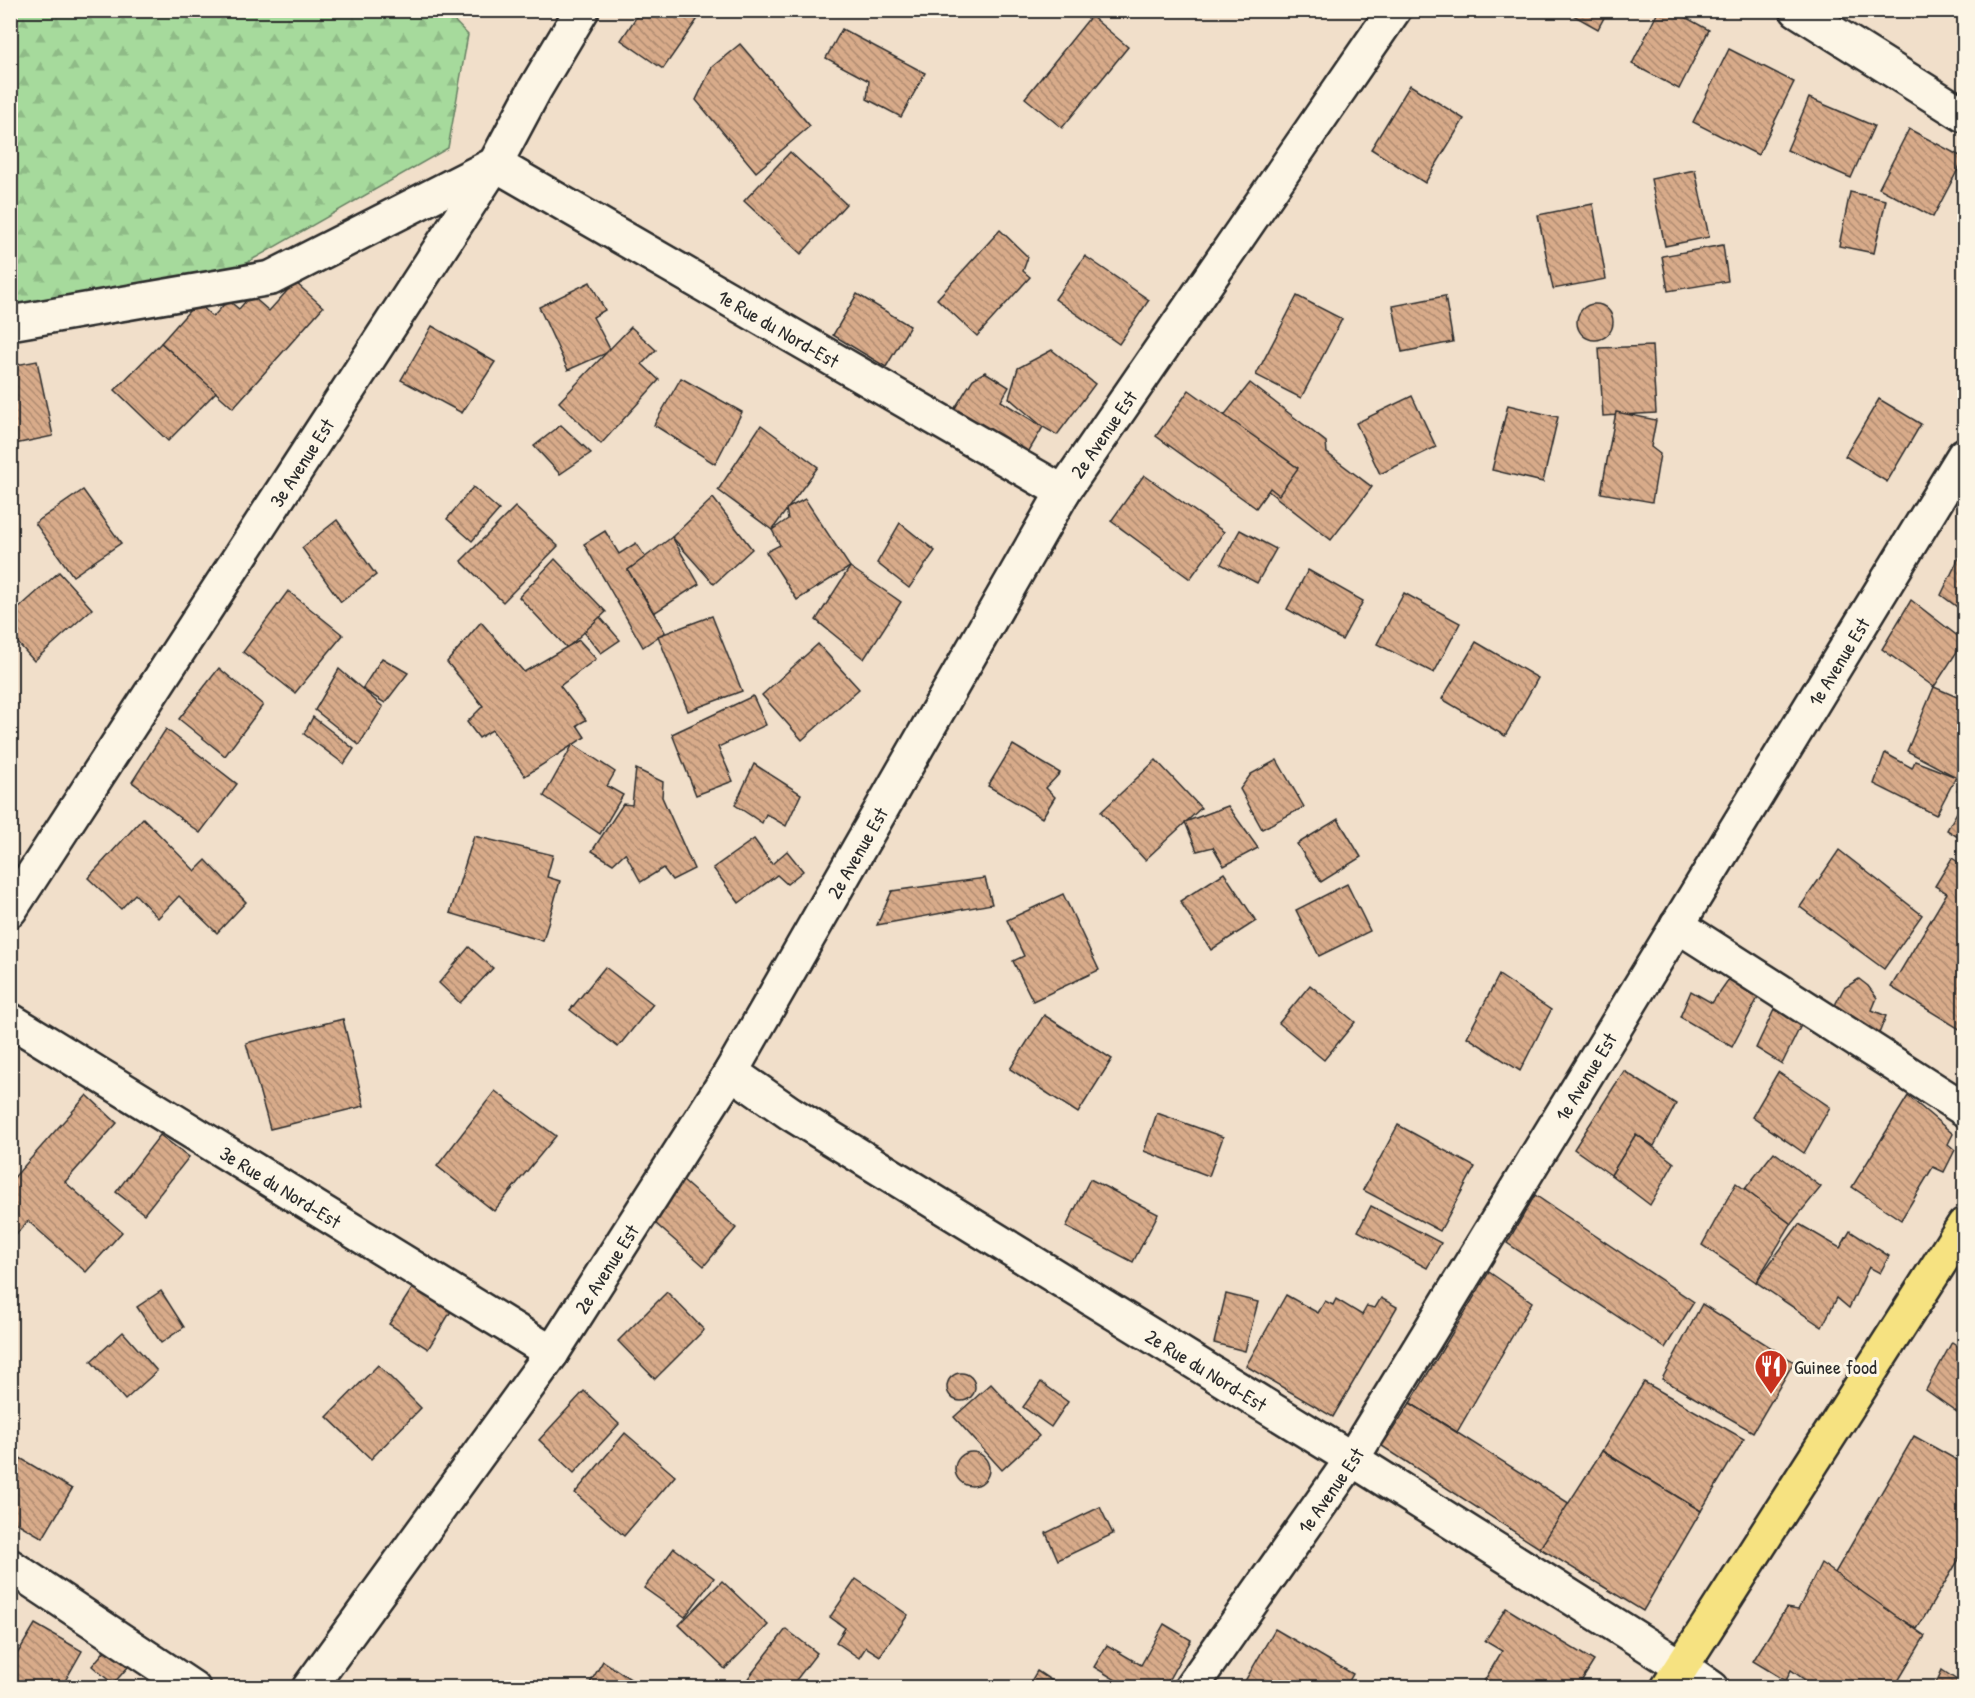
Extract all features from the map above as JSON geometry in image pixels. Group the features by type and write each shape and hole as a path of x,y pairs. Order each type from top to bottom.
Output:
{"highway":[{"path":"1675,1677 1965,1225"}],"street":[{"name":"3e Avenue Est","path":"10,910 495,164 535,89 582,10"},
{"name":"2e Avenue Est","path":"309,1688 552,1353 731,1072 1063,492 1394,10"},
{"path":"1797,10 1965,115"},
{"path":"10,323 271,278 495,164"},
{"name":"1e Rue du Nord-Est","path":"495,164 1063,492"},
{"name":"1e Avenue Est","path":"1191,1688 1352,1459 1965,455"},
{"path":"1677,925 1965,1109"},
{"name":"3e Rue du Nord-Est","path":"10,1020 552,1353"},
{"name":"2e Rue du Nord-Est","path":"731,1072 790,1113 1352,1459 1675,1677 1712,1688"},
{"path":"10,1566 193,1688"}],"green space":[{"path":"11,10 445,11 468,35 448,148 241,266 11,306"}],"building":[{"path":"641,10 704,10 663,69 621,40"},
{"path":"1564,10 1608,10 1598,29"},
{"path":"1659,10 1672,10 1709,30 1679,89 1632,64"},
{"path":"1091,16 1128,47 1062,128 1025,98"},
{"path":"842,29 925,73 901,117 867,99 869,81 826,58"},
{"path":"740,44 810,126 756,172 696,100 712,67"},
{"path":"1729,49 1794,82 1758,155 1693,122"},
{"path":"1410,85 1464,119 1425,183 1371,149"},
{"path":"1809,98 1874,126 1851,178 1787,150"},
{"path":"1909,129 1964,158 1933,217 1879,188"},
{"path":"790,152 846,204 801,254 744,201"},
{"path":"1695,170 1709,237 1665,246 1651,179"},
{"path":"1850,192 1886,200 1874,253 1839,246"},
{"path":"1593,204 1606,279 1553,289 1538,215"},
{"path":"1000,230 1028,257 1023,271 1030,277 977,336 937,299"},
{"path":"1723,245 1728,281 1668,291 1662,256"},
{"path":"1085,256 1149,300 1119,344 1055,299"},
{"path":"295,282 323,307 233,408 161,343 197,302 213,317 228,300 239,309 251,295 269,311"},
{"path":"590,282 605,310 593,317 611,351 568,370 539,307"},
{"path":"857,294 910,326 886,367 833,335"},
{"path":"1297,296 1342,319 1301,398 1256,375"},
{"path":"1445,296 1453,342 1402,352 1393,306"},
{"path":"1595,304 1608,309 1613,322 1608,335 1595,340 1582,335 1577,322 1582,309"},
{"path":"432,326 495,362 462,413 401,380"},
{"path":"631,327 656,350 642,364 659,380 601,444 559,402"},
{"path":"161,343 216,392 168,441 115,390"},
{"path":"1652,346 1656,413 1603,416 1599,348"},
{"path":"1052,350 1095,384 1057,435 1043,427 1009,398 1018,368"},
{"path":"37,361 53,436 10,445 10,366"},
{"path":"985,372 1009,387 1001,401 1043,427 1023,461 950,416 973,379"},
{"path":"681,378 742,412 715,464 654,425"},
{"path":"1250,383 1326,442 1327,453 1372,487 1331,540 1267,490 1285,467 1222,418"},
{"path":"1189,390 1298,468 1279,495 1270,488 1256,508 1156,436"},
{"path":"1412,396 1436,447 1380,474 1356,423"},
{"path":"1879,399 1921,424 1887,482 1845,456"},
{"path":"1508,405 1558,417 1543,482 1492,470"},
{"path":"1616,412 1656,420 1651,447 1660,454 1652,502 1601,493"},
{"path":"561,425 591,453 560,474 534,446"},
{"path":"761,425 818,467 772,530 718,490"},
{"path":"1144,475 1224,532 1190,579 1111,521"},
{"path":"473,487 499,510 472,541 447,519"},
{"path":"83,490 121,543 73,576 35,523"},
{"path":"713,498 752,549 714,584 672,537"},
{"path":"805,499 850,567 797,600 766,552 780,545 772,530 788,519 786,509"},
{"path":"515,507 558,546 503,602 461,561"},
{"path":"337,520 376,575 341,602 302,548"},
{"path":"900,523 935,551 909,588 877,563"},
{"path":"1240,530 1276,549 1257,583 1221,564"},
{"path":"605,531 619,554 636,543 646,558 628,570 665,632 643,647 584,544"},
{"path":"672,537 699,584 654,613 628,570"},
{"path":"1964,547 1964,612 1941,595"},
{"path":"555,559 606,612 567,648 519,597"},
{"path":"850,567 901,602 864,659 816,620"},
{"path":"1308,570 1363,601 1342,640 1287,609"},
{"path":"59,572 92,609 34,661 10,634 10,616"},
{"path":"288,591 343,635 295,693 243,652"},
{"path":"1404,593 1460,623 1434,673 1377,644"},
{"path":"1911,600 1964,641 1934,687 1882,649"},
{"path":"712,616 742,691 688,711 658,636"},
{"path":"600,617 620,640 601,653 584,632"},
{"path":"481,622 524,672 579,640 596,659 560,686 586,720 577,725 585,737 525,776 492,730 479,738 467,722 483,706 447,662"},
{"path":"1476,642 1538,678 1505,736 1442,699"},
{"path":"818,644 859,689 802,740 762,695"},
{"path":"382,658 408,673 385,703 362,689"},
{"path":"219,668 263,705 225,756 179,719"},
{"path":"339,669 383,707 359,745 315,710"},
{"path":"1934,687 1964,700 1964,757 1956,777 1907,751"},
{"path":"753,696 766,725 718,747 733,781 696,795 672,734"},
{"path":"313,717 354,749 344,764 304,734"},
{"path":"166,729 237,784 200,833 132,782"},
{"path":"573,744 615,772 607,786 623,795 600,834 544,796"},
{"path":"1013,745 1060,773 1046,788 1055,797 1042,818 988,786"},
{"path":"1885,753 1912,768 1915,761 1956,777 1936,815 1874,784"},
{"path":"1156,760 1201,808 1145,860 1101,812"},
{"path":"1277,760 1304,807 1262,829 1240,789 1251,774"},
{"path":"754,764 801,794 786,826 766,814 762,823 735,805"},
{"path":"636,769 663,782 662,797 694,869 672,880 663,868 641,882 625,853 613,864 592,851 623,804 632,805"},
{"path":"1964,778 1964,795 1957,790"},
{"path":"1964,800 1964,841 1947,830"},
{"path":"1228,806 1258,848 1224,866 1213,847 1197,851 1185,822"},
{"path":"143,818 195,871 206,860 246,902 217,933 179,896 158,918 135,894 121,909 88,878"},
{"path":"1338,819 1361,857 1321,882 1297,844"},
{"path":"474,836 553,855 547,877 560,881 543,941 450,913"},
{"path":"754,839 772,864 787,851 803,871 787,884 777,875 739,903 713,868"},
{"path":"1839,850 1922,915 1884,969 1800,907"},
{"path":"1952,858 1964,866 1964,1024 1961,1030 1891,987 1947,893 1935,886"},
{"path":"1224,873 1256,921 1211,950 1180,901"},
{"path":"985,878 992,904 877,925 892,891"},
{"path":"1347,884 1370,931 1319,956 1296,910"},
{"path":"1063,894 1099,970 1033,1001 1013,961 1024,956 1007,920"},
{"path":"469,947 493,968 460,1003 439,983"},
{"path":"605,967 653,1004 618,1047 570,1010"},
{"path":"1733,973 1761,992 1732,1047 1680,1017 1691,991 1712,1003"},
{"path":"1499,975 1551,1010 1520,1071 1467,1037"},
{"path":"1859,979 1877,998 1872,1010 1886,1016 1878,1036 1835,1018 1836,1003 1844,988"},
{"path":"1310,985 1355,1022 1324,1060 1279,1023"},
{"path":"1780,997 1806,1015 1782,1064 1756,1048"},
{"path":"1044,1015 1112,1059 1078,1113 1010,1069"},
{"path":"343,1019 364,1106 270,1129 246,1043"},
{"path":"1624,1071 1676,1104 1654,1146 1636,1134 1611,1175 1574,1149"},
{"path":"1778,1072 1830,1107 1804,1153 1752,1117"},
{"path":"495,1091 556,1136 494,1211 437,1166"},
{"path":"87,1095 117,1123 65,1182 122,1232 86,1272 28,1221 10,1241 10,1182"},
{"path":"1908,1096 1953,1134 1948,1144 1955,1150 1944,1172 1933,1167 1901,1220 1852,1187"},
{"path":"1157,1113 1223,1137 1209,1176 1144,1151"},
{"path":"1398,1125 1475,1167 1440,1231 1363,1190"},
{"path":"1636,1134 1674,1163 1650,1205 1611,1175"},
{"path":"160,1135 189,1157 144,1214 116,1192"},
{"path":"1774,1152 1821,1187 1791,1224 1744,1190"},
{"path":"681,1179 736,1228 704,1266 648,1217"},
{"path":"1090,1179 1158,1214 1133,1262 1066,1227"},
{"path":"1736,1183 1791,1224 1756,1282 1702,1245"},
{"path":"1535,1195 1694,1302 1665,1348 1507,1243"},
{"path":"1371,1206 1441,1243 1427,1268 1358,1231"},
{"path":"1799,1224 1840,1248 1850,1231 1889,1256 1880,1273 1869,1267 1849,1308 1837,1298 1822,1327 1756,1282"},
{"path":"1489,1272 1532,1302 1457,1432 1410,1403"},
{"path":"415,1284 453,1308 428,1349 389,1324"},
{"path":"161,1291 184,1327 161,1343 137,1307"},
{"path":"667,1292 704,1330 655,1379 618,1341"},
{"path":"1226,1294 1258,1302 1245,1351 1214,1343"},
{"path":"1286,1295 1318,1313 1325,1301 1333,1305 1336,1299 1362,1315 1367,1306 1375,1308 1381,1298 1397,1307 1333,1417 1246,1366"},
{"path":"1702,1304 1794,1362 1753,1432 1662,1379"},
{"path":"123,1332 157,1371 125,1400 91,1361"},
{"path":"1952,1342 1964,1350 1964,1417 1926,1390"},
{"path":"378,1365 421,1408 371,1459 327,1417"},
{"path":"961,1373 971,1377 975,1387 971,1397 961,1401 951,1397 947,1387 951,1377"},
{"path":"1041,1382 1068,1402 1051,1427 1023,1407"},
{"path":"1644,1382 1744,1439 1701,1511 1602,1451"},
{"path":"991,1384 1039,1436 1002,1470 954,1417"},
{"path":"584,1391 619,1424 574,1473 539,1440"},
{"path":"1410,1403 1575,1507 1547,1553 1382,1446"},
{"path":"625,1433 675,1476 624,1536 575,1493"},
{"path":"1914,1436 1964,1464 1964,1551 1917,1629 1832,1578"},
{"path":"1602,1451 1701,1511 1643,1611 1540,1548"},
{"path":"10,1452 72,1489 43,1538 10,1519"},
{"path":"972,1452 984,1457 989,1469 984,1481 972,1486 960,1481 955,1469 960,1457"},
{"path":"1100,1507 1113,1534 1058,1560 1046,1533"},
{"path":"674,1548 714,1578 685,1617 644,1588"},
{"path":"1821,1563 1925,1636 1894,1688 1816,1688 1791,1670 1786,1681 1753,1661 1786,1608 1798,1610"},
{"path":"856,1579 908,1615 880,1656 866,1647 859,1658 836,1642 845,1628 830,1617"},
{"path":"722,1581 768,1625 725,1669 679,1625"},
{"path":"1506,1608 1594,1661 1577,1688 1480,1688 1502,1651 1485,1641"},
{"path":"35,1624 82,1651 61,1688 10,1687 10,1666"},
{"path":"1164,1624 1191,1640 1164,1688 1129,1688 1094,1667 1107,1645 1141,1665"},
{"path":"786,1629 817,1653 790,1688 754,1688 746,1681"},
{"path":"1275,1629 1353,1674 1345,1688 1241,1688"},
{"path":"107,1648 128,1667 113,1684 92,1666"},
{"path":"603,1661 644,1688 587,1688"},
{"path":"1942,1670 1964,1685 1964,1688 1934,1688"},
{"path":"1037,1671 1063,1688 1027,1688"}],"place":[{"name":"Guinee food","path":"1771,1395"}]}
